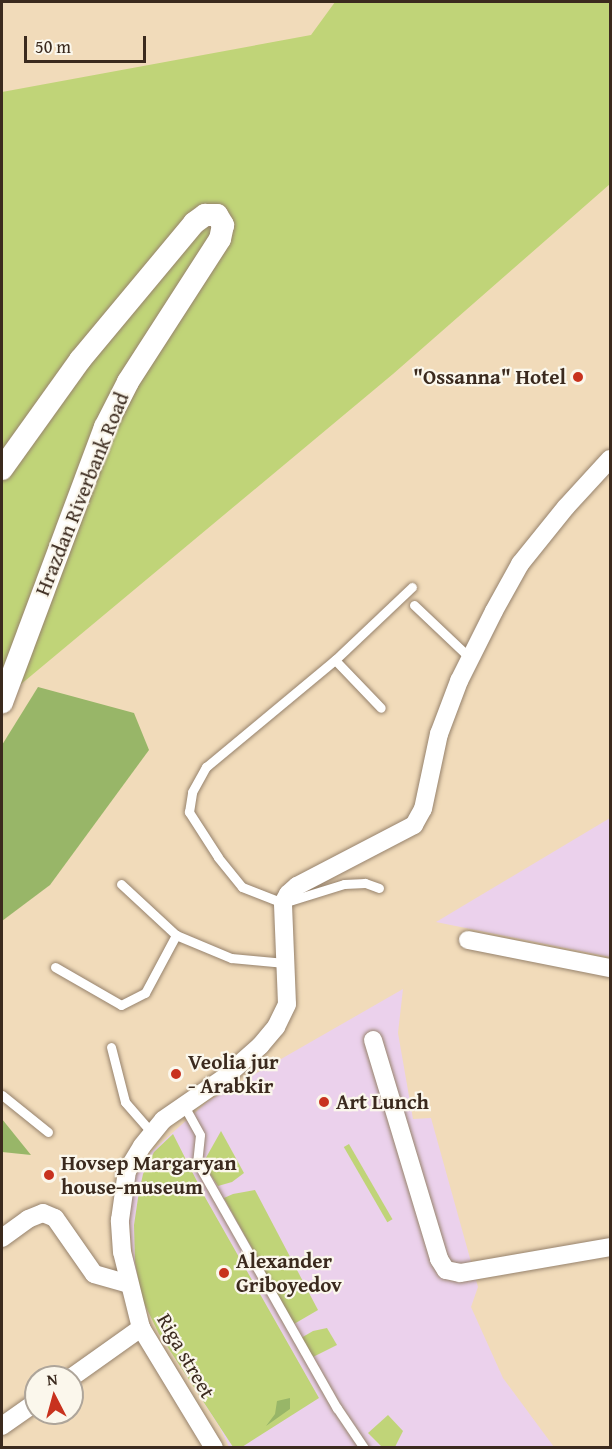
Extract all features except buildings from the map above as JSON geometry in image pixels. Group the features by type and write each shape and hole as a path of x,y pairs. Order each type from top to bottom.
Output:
{"street":[{"name":"Hrazdan Riverbank Road","path":"2,469 80,360 194,224 206,215 217,215 222,225 220,239 128,382 105,427 2,702"},
{"path":"283,903 288,894 297,886 414,825 423,809 439,734 470,658 520,564 566,507 610,459"},
{"name":"Riga street","path":"214,1448 141,1328 128,1284 121,1231 123,1192 127,1171 163,1120 225,1077 260,1046 276,1027 287,1004 283,903"},
{"path":"468,940 610,968"},
{"path":"373,1040 435,1248 446,1270 460,1274 610,1247"},
{"path":"2,1238 28,1220 43,1213 55,1218 94,1274 128,1284"},
{"path":"84,1368 141,1328"},
{"path":"2,1426 24,1410"}],"lane":[{"path":"380,888 365,883 344,884 283,903 242,887 189,812 192,792 206,767 334,660 412,587"},
{"path":"414,605 470,658"},
{"path":"334,660 381,708"},
{"path":"121,884 176,935 231,958 285,963"},
{"path":"55,967 121,1005 145,993 176,935"},
{"path":"111,1047 125,1102 152,1133"},
{"path":"2,1095 48,1132"},
{"path":"183,1104 200,1135 197,1162 333,1403 364,1448"}],"shaded area":[{"path":"610,818 610,957 436,922"},
{"path":"403,989 398,1033 413,1119 431,1118 478,1287 471,1307 503,1378 554,1447 229,1447 220,1428 161,1337 136,1288 129,1220 133,1180 151,1152 208,1101"}],"green space":[{"path":"335,2 610,2 610,184 393,374 2,700 2,92 311,35"},
{"path":"38,687 134,713 149,750 50,885 2,921 2,745"},
{"path":"2,1119 31,1155 2,1152"},
{"path":"221,1131 244,1173 232,1182 218,1186 203,1163"},
{"path":"173,1134 206,1199 319,1398 242,1447 233,1447 159,1334 142,1299 135,1262 134,1225 138,1198 143,1174 154,1152"},
{"path":"349,1144 392,1219 387,1222 344,1147"},
{"path":"255,1190 318,1310 294,1324 224,1198"},
{"path":"327,1328 337,1345 313,1357 301,1338 313,1331"},
{"path":"290,1398 290,1409 266,1426 275,1414 277,1401"},
{"path":"388,1415 403,1431 395,1447 382,1447 368,1433"}],"place":[{"name":"\"Ossanna\" Hotel","path":"578,377"},
{"name":"Veolia jur - Arabkir","path":"176,1074"},
{"name":"Art Lunch","path":"324,1102"},
{"name":"Hovsep Margaryan house-museum","path":"49,1175"},
{"name":"Alexander Griboyedov","path":"224,1273"}]}
